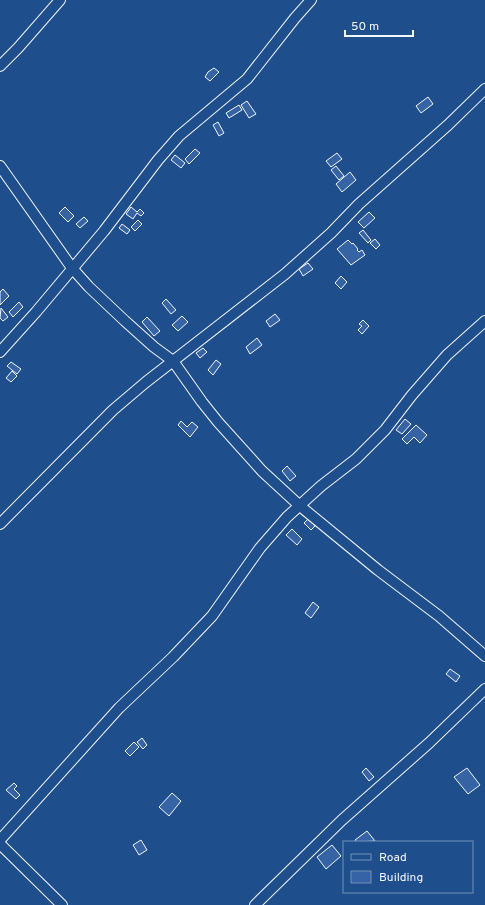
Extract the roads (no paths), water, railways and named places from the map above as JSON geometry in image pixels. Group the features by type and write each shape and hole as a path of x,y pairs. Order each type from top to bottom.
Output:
{"street":[{"path":"0,66 18,48 60,0"},
{"path":"0,352 36,312 104,231 158,160 179,136 247,79 311,0"},
{"path":"0,524 113,410 173,361 285,274 331,233 359,204 448,125 485,89"},
{"path":"0,166 72,268 125,322 173,361 218,422 262,470 300,506 378,570 439,616 485,656"},
{"path":"0,840 119,708 174,657 212,616 260,548 288,517 321,486 356,458 380,435 447,355 485,321"},
{"path":"258,904 342,820 429,743 485,689"},
{"path":"0,844 62,905"}]}
